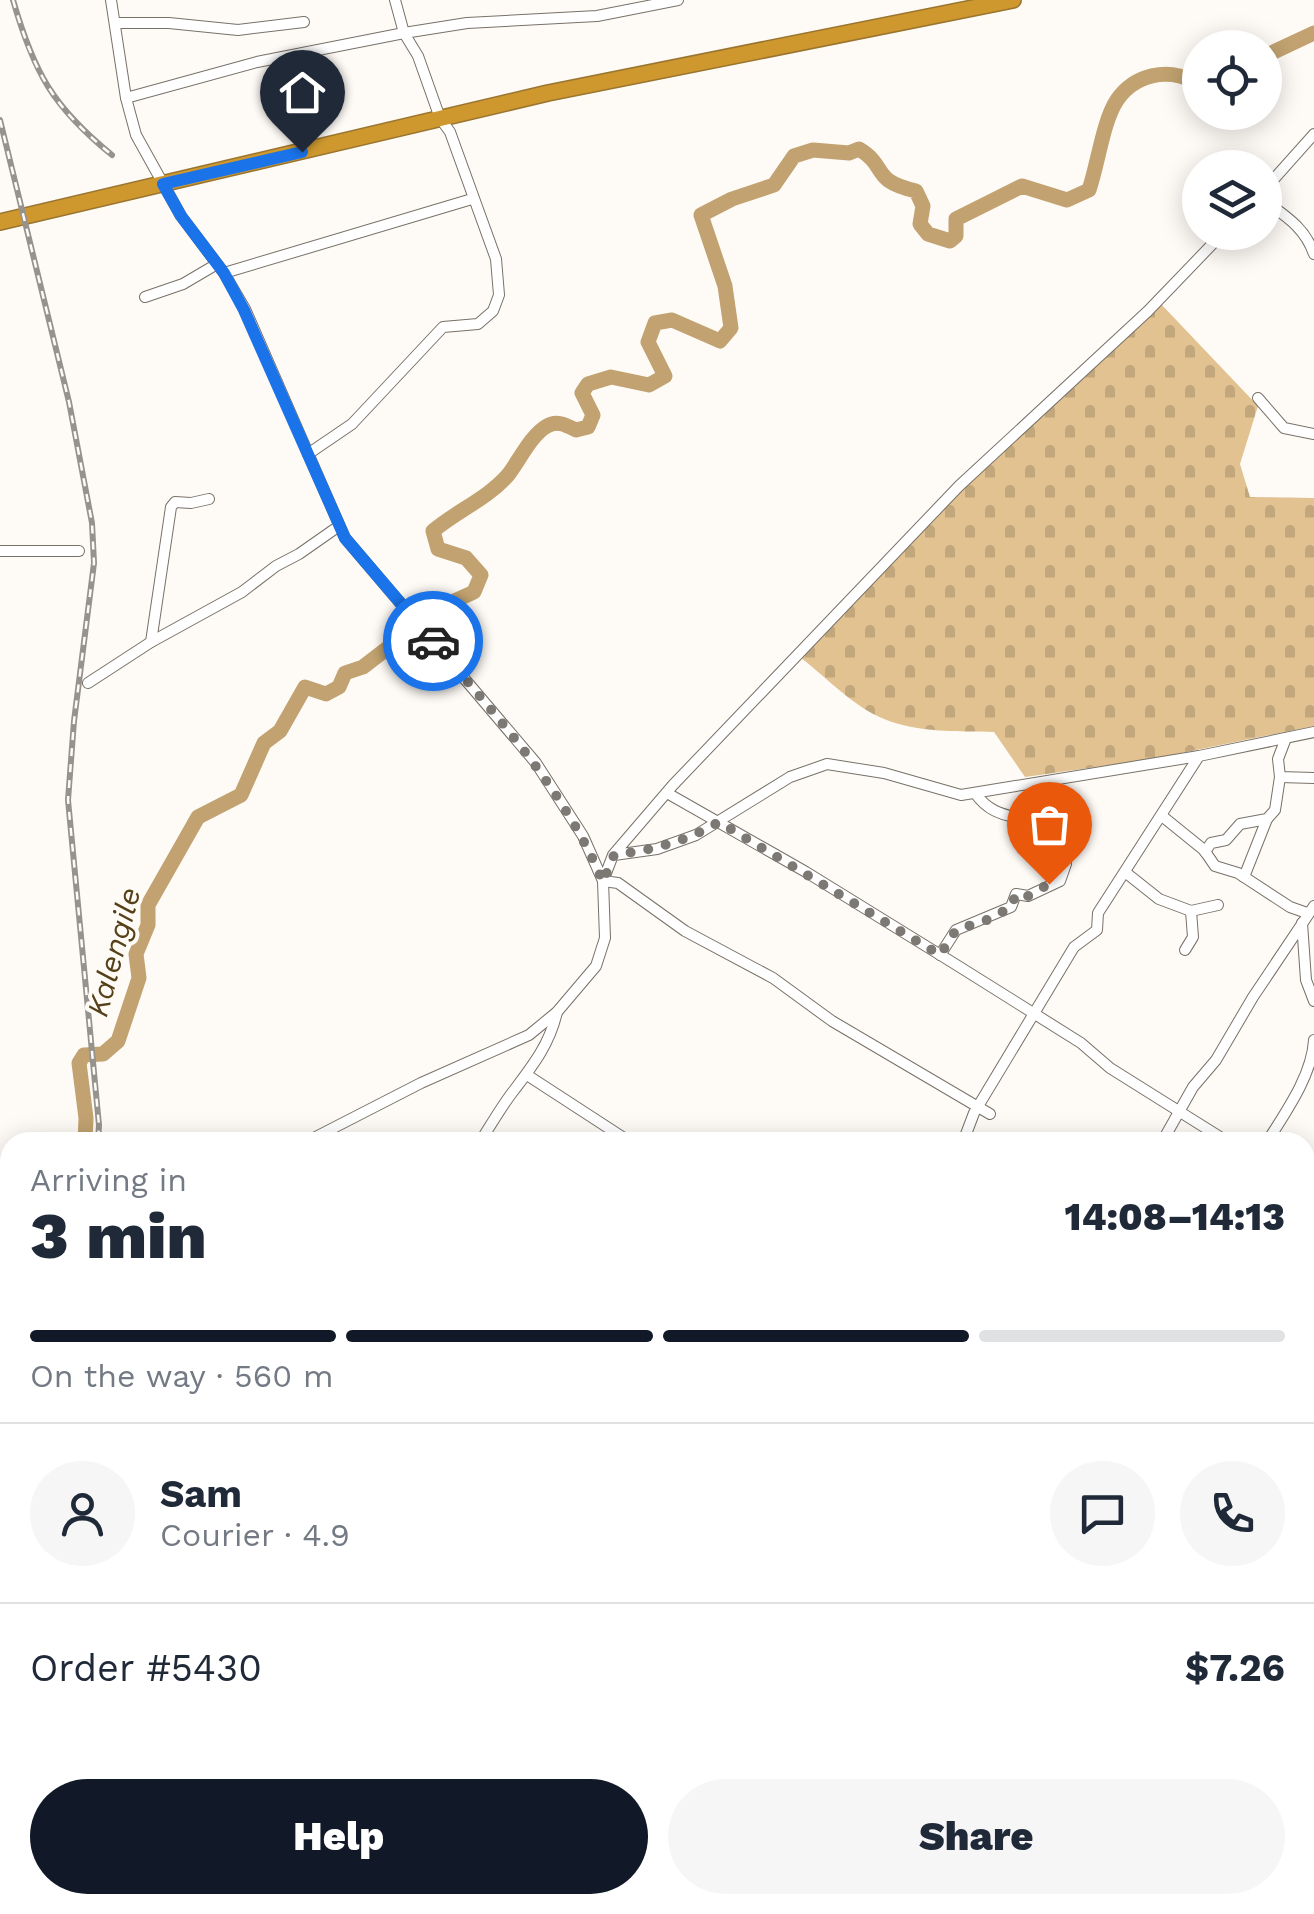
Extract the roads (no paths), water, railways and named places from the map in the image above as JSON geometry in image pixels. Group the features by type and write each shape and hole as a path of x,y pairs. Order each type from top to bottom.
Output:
{"highway":[{"path":"0,222 548,93 1013,0"}],"street":[{"path":"111,0 126,98 136,135 181,216 220,268 253,328 345,538 536,763 583,836 603,882 605,938 596,966 556,1012 529,1036 421,1083 325,1132"},
{"path":"308,454 352,424 443,327 478,324 493,311 498,296 496,259 450,132 440,118 418,56 404,33 395,0"},
{"path":"126,98 258,62 404,33 466,23 598,16 678,0"},
{"path":"115,23 169,23 238,30 304,22"},
{"path":"1282,170 1314,134"},
{"path":"145,298 220,268 472,198"},
{"path":"1282,213 1308,237 1314,254"},
{"path":"603,882 614,855 666,792 959,486 1148,310 1206,250"},
{"path":"1258,398 1284,428 1314,434"},
{"path":"151,642 170,507 175,502 209,499"},
{"path":"88,683 151,642 183,628 242,592 339,526"},
{"path":"0,551 78,552"},
{"path":"614,855 657,849 696,835 790,777 827,764 884,773 962,795 1199,756 1314,732"},
{"path":"1244,877 1256,841 1275,810 1280,777 1278,760 1286,738"},
{"path":"967,1132 978,1107 1074,948 1097,930 1098,913 1199,756"},
{"path":"1280,777 1314,778"},
{"path":"666,792 940,955 1213,1132"},
{"path":"940,955 956,930 1011,907 1016,894 1028,896 1060,880 1066,864 1045,830 1026,819 998,814 976,793"},
{"path":"1162,816 1205,852 1215,866 1244,877 1290,907 1308,913"},
{"path":"1205,852 1212,843 1226,840 1240,824 1267,820"},
{"path":"1124,872 1159,900 1191,911 1218,905"},
{"path":"603,882 618,883 685,931 773,978 832,1021 990,1114"},
{"path":"1185,950 1194,937 1191,911"},
{"path":"1308,913 1306,980 1314,1000"},
{"path":"1169,1132 1193,1087 1216,1060 1308,913"},
{"path":"486,1132 544,1047 556,1012"},
{"path":"1274,1132 1313,1056 1314,1040"},
{"path":"526,1075 614,1132"}],"waterway":[{"name":"Kalengile","path":"1282,48 1314,33"},
{"name":"Kalengile","path":"85,1132 79,1063 84,1055 103,1054 118,1041 139,978 136,954 148,925 148,905 198,817 241,795 264,743 280,731 305,687 326,694 339,687 345,673 363,667 441,607 474,592 481,575 466,558 438,549 433,531 500,483 541,430 558,423 576,430 588,427 593,415 582,393 588,384 611,377 649,385 665,376 648,342 655,323 672,320 720,341 731,328 725,286 701,215 732,199 774,185 794,156 813,150 849,153 859,149 885,178 916,191 923,206 920,224 928,234 950,241 956,236 956,219 1022,186 1067,200 1089,190 1104,131 1124,91 1152,76 1182,77"}],"railway":[{"path":"13,0 29,48 48,87 75,121 112,155"},
{"path":"0,120 69,402 92,523 94,563 68,800 99,1132"}]}
